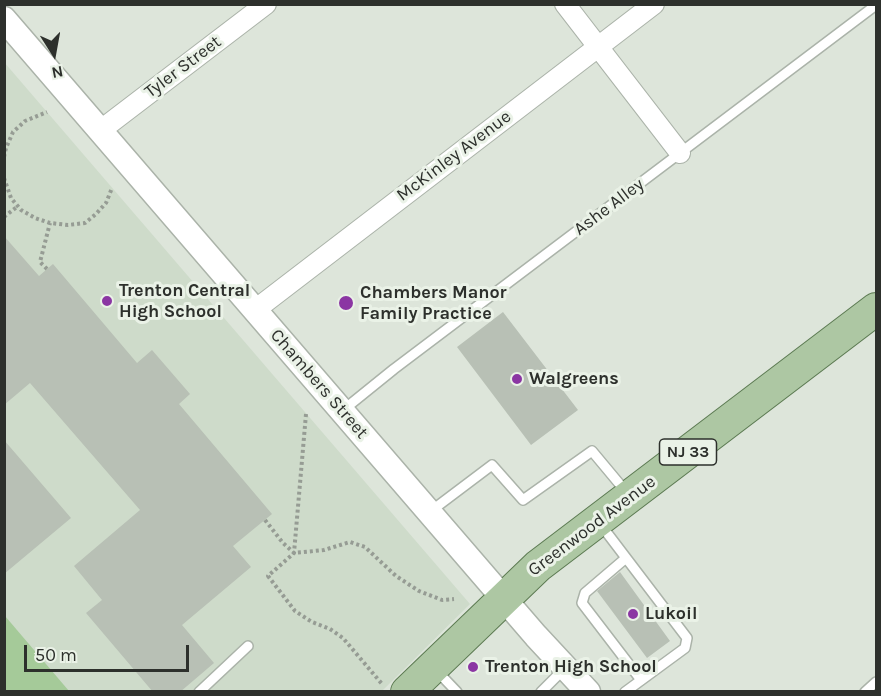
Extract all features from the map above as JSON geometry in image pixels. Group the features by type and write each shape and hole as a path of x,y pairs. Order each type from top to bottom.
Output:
{"main road":[{"name":"Greenwood Avenue","path":"395,688 432,667 526,576 876,309"}],"street":[{"name":"Tyler Street","path":"101,130 266,4"},
{"path":"565,4 680,153"},
{"name":"McKinley Avenue","path":"255,310 654,4"},
{"name":"Chambers Street","path":"4,19 503,599 588,692"}],"lane":[{"name":"Ashe Alley","path":"342,411 394,369 876,5"},
{"path":"429,513 492,465 523,500 592,451 630,496"},
{"path":"598,521 687,638 685,648 625,692"},
{"path":"626,558 585,593 582,603 641,680"},
{"path":"199,692 248,646"},
{"path":"432,667 457,692"},
{"path":"541,692 566,668"},
{"path":"866,692 876,682"}],"path":[{"path":"4,157 5,148 13,132 25,121 47,112"},
{"path":"4,178 11,198 18,206 35,218 68,225 85,222 106,203 112,188"},
{"path":"4,217 18,206"},
{"path":"47,269 40,262 50,223"},
{"path":"294,553 306,414"},
{"path":"264,520 294,553"},
{"path":"395,688 343,638 295,611 268,576 294,553 324,550 350,542 365,547 396,576 419,591 442,600 454,599"}],"shaded area":[{"name":"Trenton Central High School","path":"4,62 470,604 382,691 5,691"}],"green space":[{"path":"5,616 69,691 5,691"}],"building":[{"path":"4,236 39,276 53,264 137,363 152,350 190,394 179,404 272,514 233,546 251,567 182,625 214,663 180,692 153,692 86,613 102,600 74,566 140,510 30,383 4,405"},
{"name":"Walgreens","path":"503,312 578,410 531,445 457,347"},
{"path":"4,440 71,518 4,574"},
{"name":"Lukoil","path":"620,572 670,641 647,658 597,591"}],"place":[{"name":"Trenton Central High School","path":"107,301"},
{"name":"Chambers Manor Family Practice","path":"346,303"},
{"name":"Walgreens","path":"517,379"},
{"name":"Lukoil","path":"633,614"},
{"name":"Trenton High School","path":"473,667"}]}
